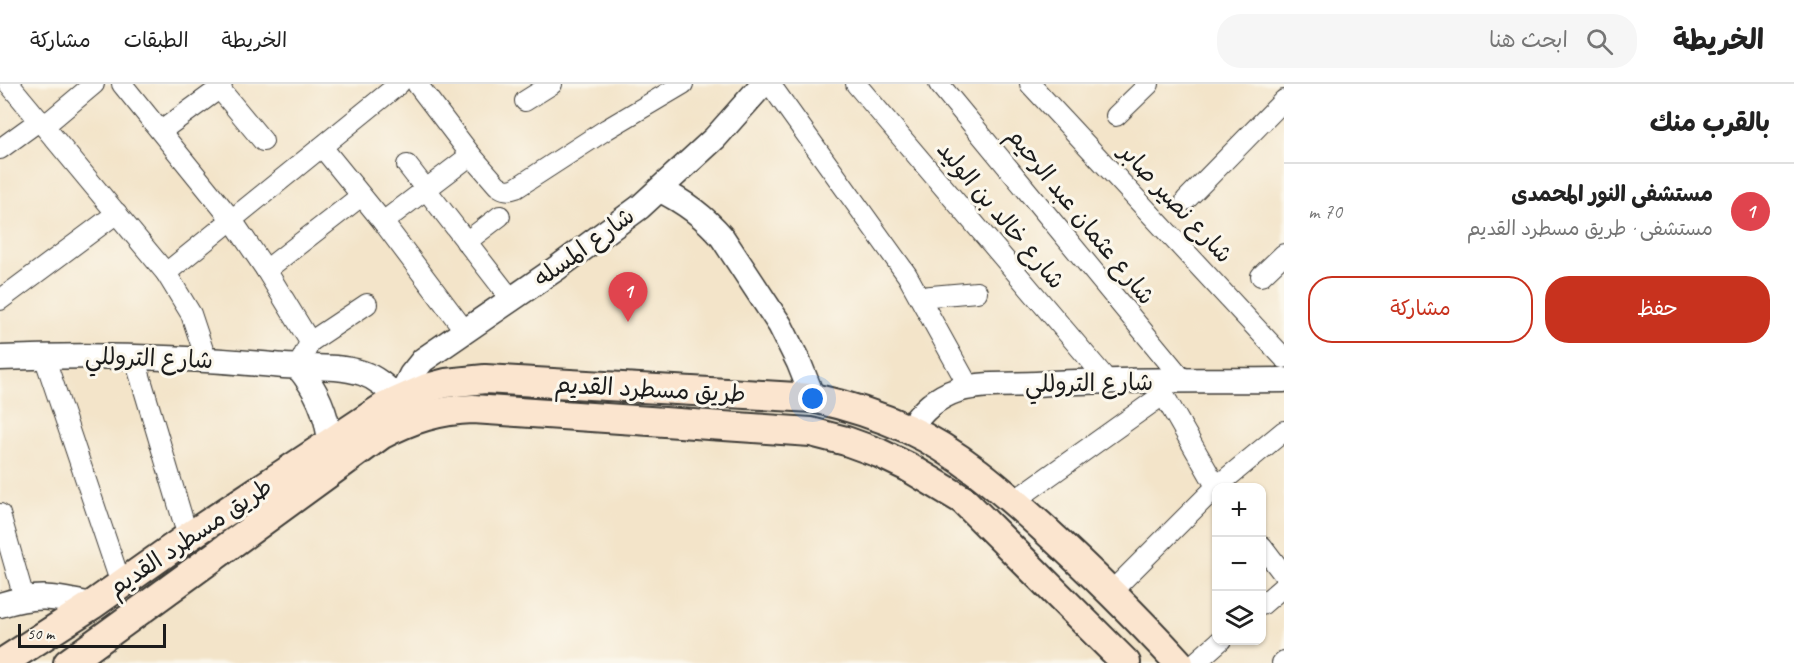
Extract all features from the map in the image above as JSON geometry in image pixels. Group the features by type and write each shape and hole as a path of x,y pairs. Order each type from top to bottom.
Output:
{"main road":[{"name":"طريق مسطرد القديم","path":"92,605 189,537 384,407 427,388 446,383 485,379 813,398 842,405 909,429 959,459 1014,501 1111,592 1179,663"},
{"name":"طريق مسطرد القديم","path":"68,663 381,435 417,418 445,411 472,409 812,432 879,453 918,472 963,500 1126,663"},
{"path":"2,663 92,605"}],"street":[{"path":"9,84 166,273 191,314 206,359"},
{"path":"0,149 42,123 94,84"},
{"path":"122,84 232,220 310,342"},
{"path":"525,101 552,84"},
{"path":"166,273 322,147 414,85 498,185 510,190 683,84"},
{"name":"شارع المسله","path":"399,399 416,367 423,360 576,254 660,190 715,138 764,84"},
{"path":"770,84 920,297 969,387"},
{"name":"شارع خالد بن الوليد","path":"856,84 1107,380"},
{"name":"شارع عثمان عبد الرحيم","path":"939,84 1184,381"},
{"name":"شارع نصير صابر","path":"1030,84 1284,358"},
{"path":"1116,116 1149,84"},
{"path":"161,131 220,86 263,141"},
{"path":"1186,200 1284,100"},
{"path":"322,147 383,222 465,331"},
{"path":"383,222 471,155"},
{"path":"407,165 511,299"},
{"path":"660,190 691,207 722,237 780,325 813,398"},
{"path":"266,270 361,196"},
{"path":"0,300 117,213"},
{"path":"466,242 500,216"},
{"path":"1261,276 1284,254"},
{"path":"920,297 977,292"},
{"path":"330,442 328,426 318,395 298,367 310,342 367,304"},
{"path":"44,356 121,584"},
{"path":"134,356 189,537"},
{"name":"شارع التروللي","path":"0,358 134,356 342,368 363,374 383,384 399,399"},
{"name":"شارع التروللي","path":"909,429 924,410 934,402 945,395 969,387 1107,380 1160,388 1184,381 1284,380"},
{"path":"1014,501 1160,388 1214,483"},
{"path":"1221,483 1284,431"},
{"path":"1111,592 1212,491"},
{"path":"0,514 24,598"},
{"path":"1266,551 1284,575"},
{"path":"1266,602 1284,586"},
{"path":"0,605 24,598 54,597 92,605"},
{"path":"1195,663 1215,645"}],"place":[{"name":"مستشفى النور المحمدى","path":"628,322"}]}
